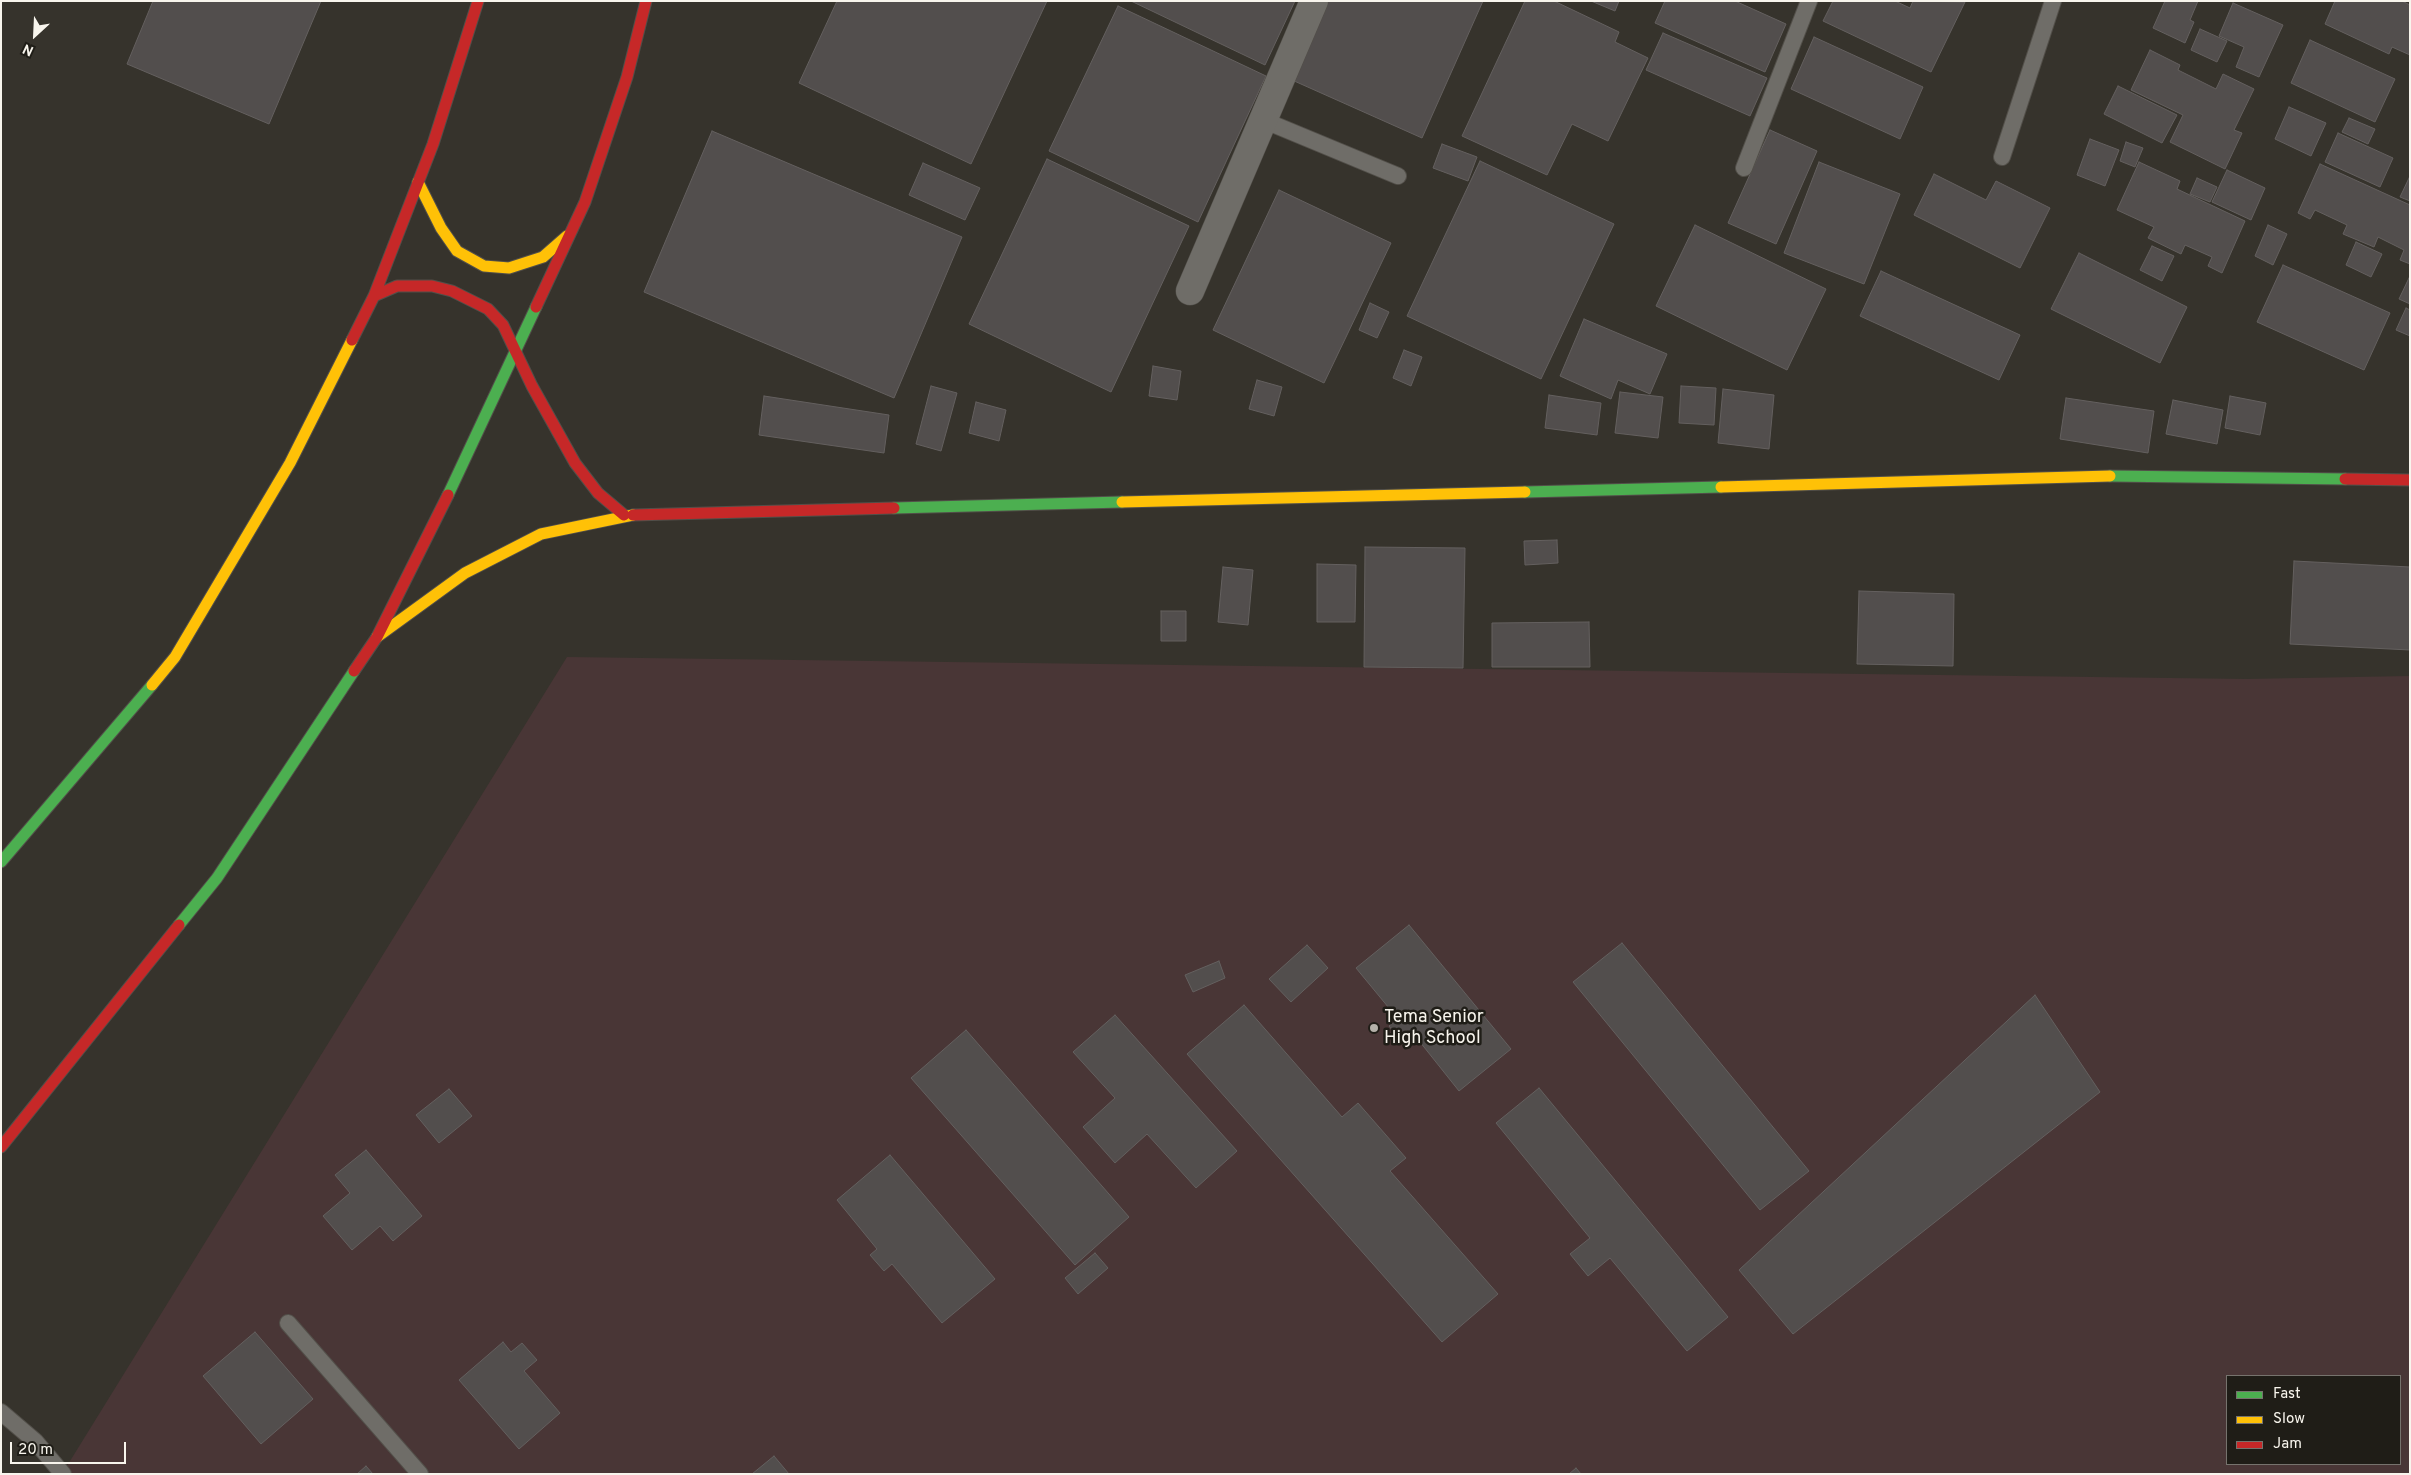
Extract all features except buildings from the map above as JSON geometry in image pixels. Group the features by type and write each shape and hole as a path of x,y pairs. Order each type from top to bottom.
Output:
{"main road":[{"path":"1,862 175,657 290,463 374,296 433,144 478,1"},
{"path":"1,1147 217,878 377,637 442,507 585,202 616,111 646,1"},
{"path":"418,182 441,228 457,251 484,266 509,268 543,257 572,232"},
{"path":"374,296 397,286 432,286 452,291 488,309 503,325 532,386 575,463 598,493 624,515"},
{"path":"377,637 465,573 541,534 624,515 2125,476 2410,480"}],"street":[{"path":"1190,291 1314,1"}],"lane":[{"path":"1744,168 1809,1"},
{"path":"2002,156 2053,1"},
{"path":"1263,120 1398,176"},
{"path":"288,1324 420,1474"},
{"path":"1,1412 35,1441 63,1474"}],"shaded area":[{"name":"Tema Senior High School","path":"567,657 2246,679 2410,676 2410,1474 62,1474"}],"traffic: fast":[{"path":"448,495 536,307"},
{"path":"2110,476 2345,479"},
{"path":"1525,492 1721,487"},
{"path":"894,508 1122,502"},
{"path":"179,925 217,878 354,671"},
{"path":"1,862 152,685"}],"traffic: slow":[{"path":"418,182 441,228 457,251 484,266 509,268 543,257 567,236"},
{"path":"152,685 175,657 290,463 352,340"},
{"path":"1721,487 2110,476"},
{"path":"1122,502 1525,492"},
{"path":"377,637 465,573 541,534 633,515"}],"traffic: jam":[{"path":"352,340 374,296 433,144 478,1"},
{"path":"536,307 585,202 627,77 646,1"},
{"path":"374,296 397,286 432,286 452,291 488,309 503,325 532,386 575,463 598,493 624,515"},
{"path":"2345,479 2410,480"},
{"path":"354,671 377,637 448,495"},
{"path":"633,515 894,508"},
{"path":"1,1147 179,925"}],"place":[{"name":"Tema Senior High School","path":"1374,1028"}]}
